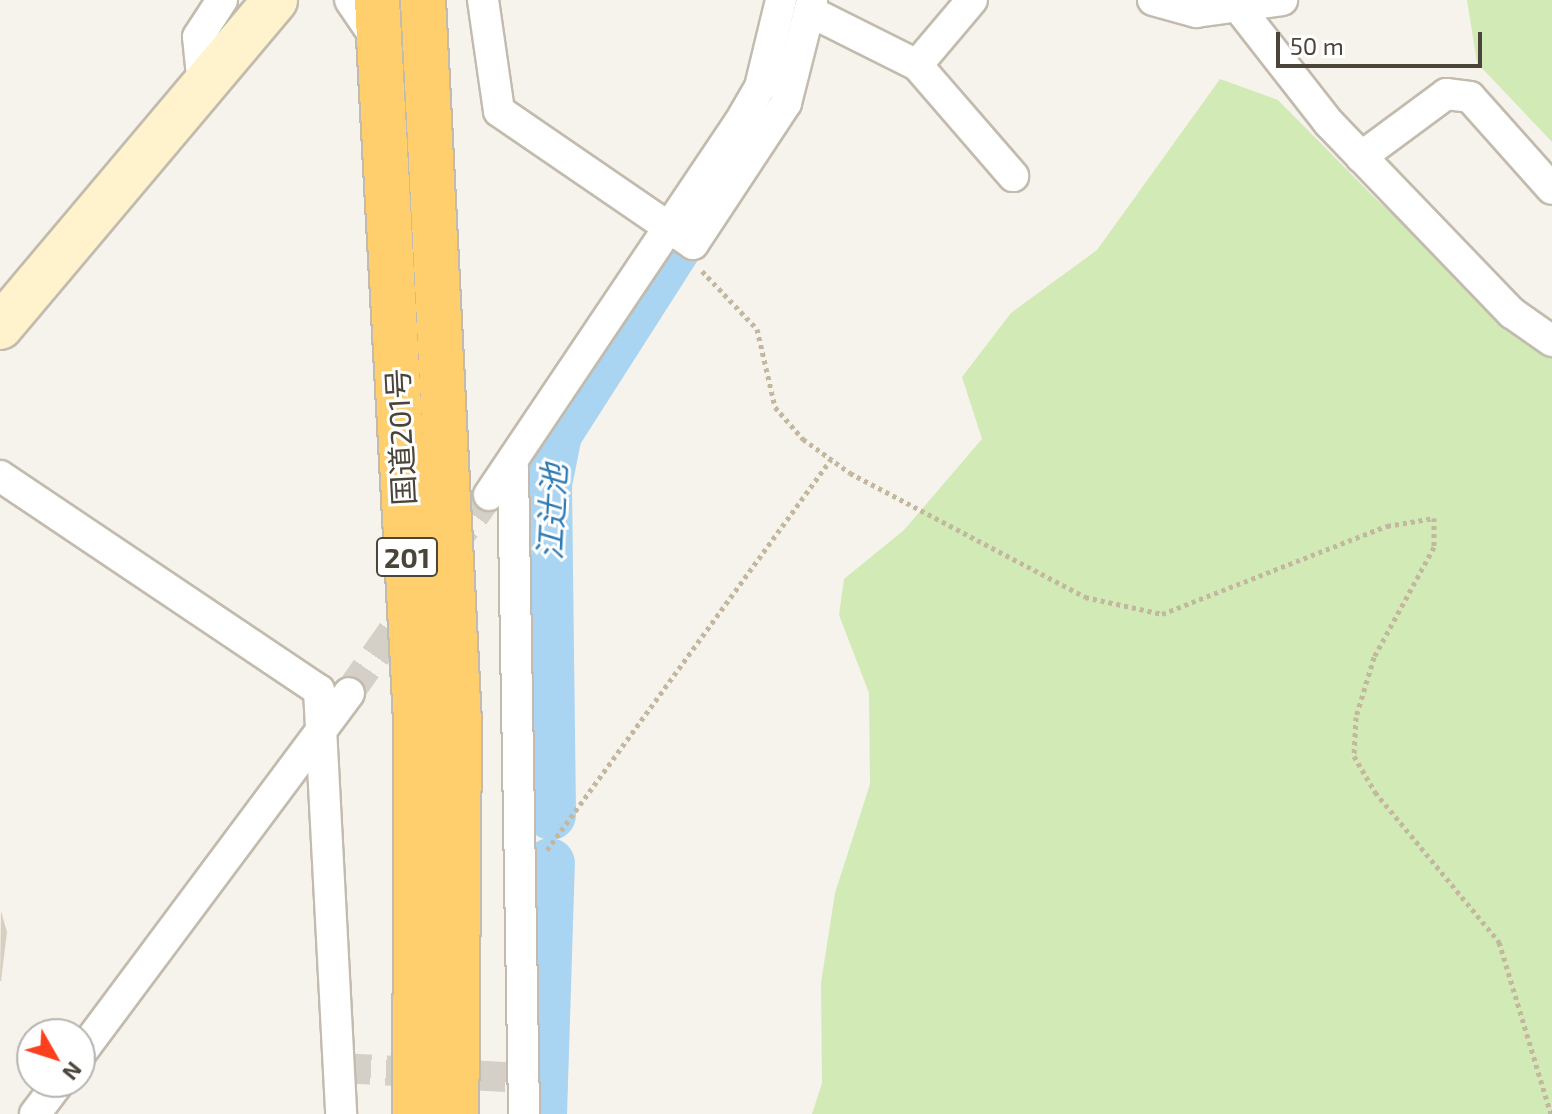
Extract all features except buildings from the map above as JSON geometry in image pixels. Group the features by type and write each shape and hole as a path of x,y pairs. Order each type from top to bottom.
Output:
{"highway":[{"name":"国道201号","path":"377,0 416,720 415,1114"},
{"name":"国道201号","path":"423,0 459,722 456,1114"}],"street":[{"path":"203,86 198,37 222,0"},
{"path":"0,327 275,0"},
{"path":"350,0 379,43"},
{"path":"483,0 499,111 683,237"},
{"path":"683,237 760,87 781,0"},
{"path":"917,65 972,0"},
{"path":"1153,0 1196,12 1282,0"},
{"path":"489,495 513,468 786,103 812,6 917,65 1013,176"},
{"path":"1239,8 1361,157 1512,313 1552,341"},
{"path":"1361,157 1446,94 1470,97 1552,189"},
{"path":"513,468 517,891 524,1114"},
{"path":"0,476 319,690 325,725 341,1114"},
{"path":"96,1033 349,693"}],"path":[{"path":"683,237 692,261 757,329 775,407 831,459 1085,597 1162,614 1387,526 1434,518 1434,547 1374,657 1356,717 1354,756 1375,792 1499,942 1551,1114"},
{"path":"517,891 831,459"}],"green space":[{"path":"1467,0 1552,0 1552,142 1477,63"},
{"path":"1220,79 1278,100 1376,199 1552,354 1552,1114 812,1114 822,1083 821,983 835,893 870,784 869,693 839,615 844,579 904,530 982,439 962,377 1011,313 1097,250"}],"waterway":[{"name":"江辻池","path":"551,815 547,484 557,434 678,245"},
{"name":"江辻池","path":"542,1114 550,863"}],"tunnel":[{"path":"448,552 489,495"},
{"path":"349,693 412,604"},
{"path":"341,1068 524,1078"}]}
